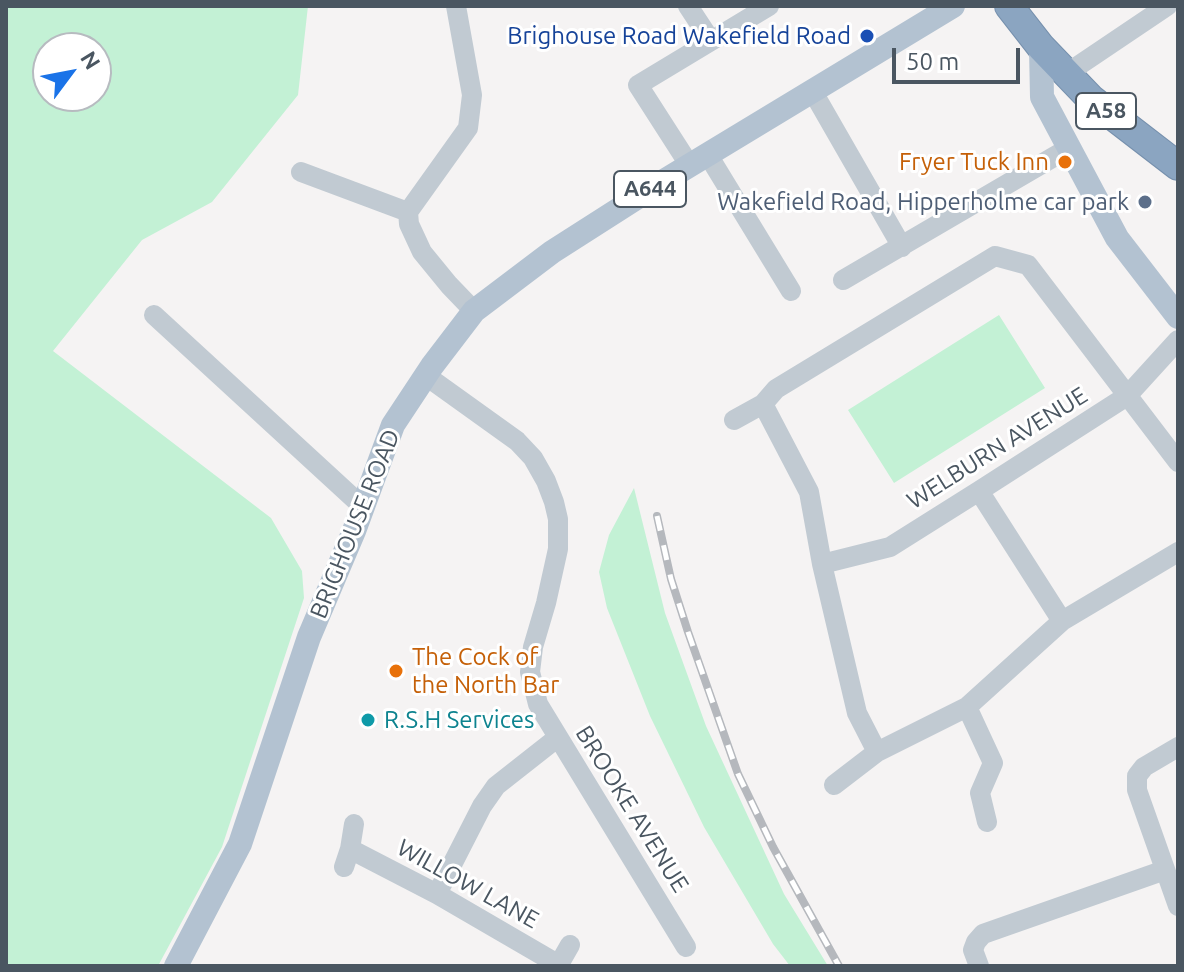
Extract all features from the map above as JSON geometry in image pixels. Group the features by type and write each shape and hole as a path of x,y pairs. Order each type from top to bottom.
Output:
{"highway":[{"name":"A58","path":"1009,6 1041,47 1091,99 1178,166"}],"main road":[{"name":"BRIGHOUSE ROAD","path":"176,966 240,844 309,637 393,425 425,375 474,311 552,252 649,190 953,6"},
{"path":"1041,47 1042,97 1117,238 1178,317"}],"street":[{"path":"456,6 472,95 468,128 408,212 409,224 422,252 474,311"},
{"path":"688,6 711,41"},
{"path":"769,6 638,85 699,160 791,291"},
{"path":"1066,74 1167,6"},
{"path":"813,92 902,247"},
{"path":"843,280 1069,148"},
{"path":"301,172 408,212"},
{"path":"734,420 763,404 776,389 995,256 1028,265 1178,462"},
{"path":"154,315 363,507"},
{"name":"WELBURN AVENUE","path":"822,564 890,547 979,491 1127,396 1178,340"},
{"name":"BROOKE AVENUE","path":"425,375 517,441 533,458 546,481 558,519 558,549 533,647 530,672 538,704 686,947"},
{"path":"763,404 809,492 822,564 857,713 877,752"},
{"path":"979,491 1062,621"},
{"path":"834,785 877,752 967,707 1062,621 1178,552"},
{"path":"967,707 993,763 980,793 987,822"},
{"path":"437,894 482,806 496,786 557,738"},
{"path":"1178,747 1144,767 1137,776 1137,790 1178,906"},
{"name":"WILLOW LANE","path":"354,824 347,858 437,894 559,966 570,945"},
{"path":"976,958 976,942 983,934 1165,870"}],"green space":[{"path":"6,6 308,6 298,95 212,202 142,240 53,351 271,518 302,571 304,598 222,847 158,966 6,966"},
{"path":"999,315 1045,388 894,483 848,410"},
{"path":"634,488 665,613 706,726 784,894 828,966 790,966 773,944 704,827 650,716 607,608 599,572 609,535"}],"railway":[{"path":"657,516 671,579 738,774 773,847 839,966"}],"place":[{"name":"Brighouse Road Wakefield Road","path":"867,36"},
{"name":"Fryer Tuck Inn","path":"1065,162"},
{"name":"Wakefield Road, Hipperholme car park","path":"1145,202"},
{"name":"The Cock of the North Bar","path":"396,671"},
{"name":"R.S.H Services","path":"368,720"}]}
